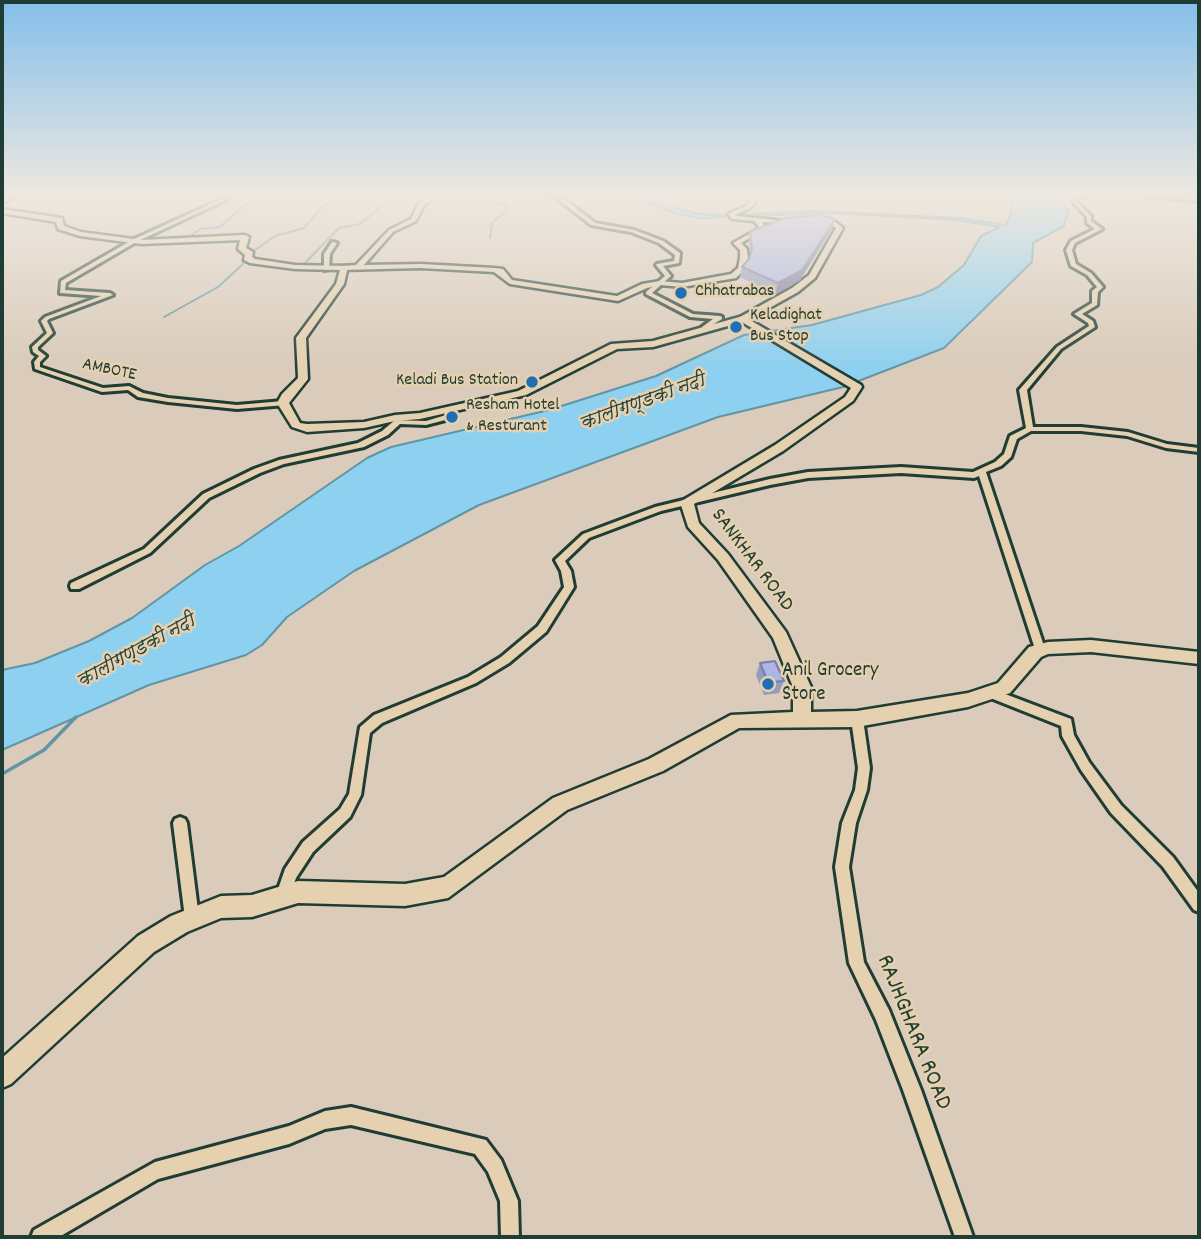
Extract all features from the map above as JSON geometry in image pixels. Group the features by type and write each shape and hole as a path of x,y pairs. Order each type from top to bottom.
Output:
{"main road":[{"path":"248,253 249,260 281,266 345,268 340,284 300,338 303,379 286,396 283,404 296,425 307,428 364,425 420,416 522,393 615,346 653,344 743,319"},
{"name":"SANKHAR ROAD","path":"743,319 858,387 849,399 779,448 743,472 687,502 693,524 723,557 780,636 802,687 802,720"},
{"path":"2,1075 146,944 192,918 221,907 252,906 298,892 405,895 448,887 560,804 656,765 724,726 748,719 857,719 992,694 1004,688 1040,649 1091,646 1199,658"}],"street":[{"name":"AMBOTE","path":"114,253 62,284 62,292 110,295 47,318 44,321 50,333 34,351 43,356 37,362 37,368 102,390 129,388 141,395 168,400 237,407 283,404"},
{"path":"326,269 328,253"},
{"path":"358,268 372,253"},
{"path":"676,253 677,262 659,265 668,276 649,294 692,316 720,318 704,328"},
{"path":"345,268 421,266 500,271 510,282 572,290 612,299 660,283 682,285 733,276 741,269 743,253"},
{"path":"743,319 804,284 824,253"},
{"path":"1030,429 1023,390 1059,348 1092,327 1091,322 1077,314 1096,304 1095,292 1100,288 1089,274 1073,265 1070,253"},
{"path":"75,586 147,551 206,496 257,471 282,462 361,445 385,433 397,422 426,423 446,418 420,416"},
{"path":"283,895 290,874 308,848 345,813 355,795 364,731 378,719 472,680 505,660 542,629 569,587 566,571 560,560 586,536 622,521 687,502 808,475 901,470 974,475 1009,455 1013,438 1030,429 1081,429 1128,434 1166,446 1199,450"},
{"path":"982,472 1040,649"},
{"path":"992,694 1067,723 1068,736 1084,766 1116,809 1168,862 1199,905"},
{"name":"RAJHGHARA ROAD","path":"857,719 864,768 861,790 849,823 842,867 857,963 883,1016 912,1090 964,1237"},
{"path":"180,823 192,918"},
{"path":"41,1237 155,1171 289,1135 325,1120 351,1116 480,1146 495,1166 509,1201 510,1237"}],"water":[{"name":"कालीगण्डकी नदी","path":"971,253 1032,253 1032,262 944,348 843,387 718,417 479,505 354,571 287,617 262,645 246,655 149,685 2,750 2,670 35,663 89,641 132,618 205,565 239,546 367,458 391,447 549,410 656,376 744,335 812,325 921,295 938,287 964,265"}],"building":[{"path":"751,253 813,253 802,270 778,283 742,267"},
{"path":"775,661 784,681 768,682 760,663"}],"waterway":[{"path":"302,266 315,253"},
{"path":"164,317 218,287 243,264 245,254"},
{"path":"2,774 44,750 76,717"}],"place":[{"name":"Chhatrabas","path":"681,293"},
{"name":"Keladighat Bus Stop","path":"736,327"},
{"name":"Keladi Bus Station","path":"532,382"},
{"name":"Resham Hotel & Resturant","path":"452,417"},
{"name":"Anil Grocery Store","path":"768,684"}]}
